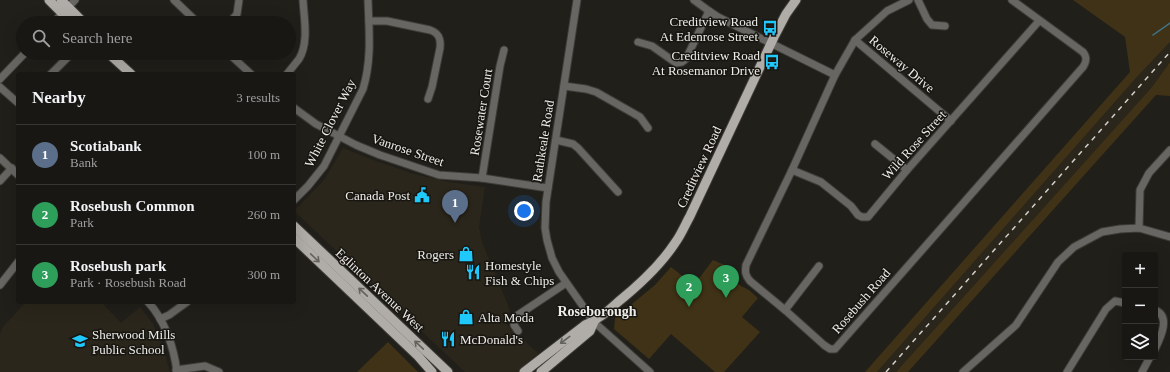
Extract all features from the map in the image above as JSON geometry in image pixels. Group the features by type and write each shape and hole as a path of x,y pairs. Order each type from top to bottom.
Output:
{"main road":[{"path":"49,0 74,16"},
{"path":"61,0 68,16"},
{"name":"Creditview Road","path":"524,372 586,325 594,322 642,283 676,243 771,43 786,14 796,0"},
{"path":"116,60 129,72"},
{"name":"Eglinton Avenue West","path":"296,228 448,372"},
{"name":"Eglinton Avenue West","path":"296,240 418,356 432,372"},
{"name":"Creditview Road","path":"541,372 590,331 594,322"}],"street":[{"path":"59,16 75,0"},
{"path":"174,0 191,16"},
{"path":"235,16 237,14 239,0"},
{"path":"289,72 299,59 305,42 303,0"},
{"name":"White Clover Way","path":"296,198 321,170 361,95 367,78 369,58 368,0"},
{"name":"Rathkeale Road","path":"577,0 546,202 545,228 547,240 552,258 559,272 594,322 650,372"},
{"path":"694,0 709,11 835,75"},
{"name":"Rosebush Road","path":"909,0 887,11 855,40 835,75 792,170 746,265 746,276 750,281 830,349 835,349 1084,67 1086,56 1083,52 1012,0"},
{"path":"918,0 927,19 932,25 945,26"},
{"path":"638,42 652,46 676,63 682,62 686,59 709,11"},
{"path":"369,21 387,20 435,32 441,42 432,87 428,99"},
{"name":"Wild Rose Street","path":"792,170 826,186 851,206 858,215 862,217 868,216 1039,21"},
{"name":"Roseway Drive","path":"855,40 951,121"},
{"name":"Rosewater Court","path":"482,178 500,66 504,50"},
{"path":"0,80 19,60"},
{"path":"53,72 65,60"},
{"path":"235,60 248,72"},
{"path":"564,86 596,92 640,117 648,128"},
{"path":"0,87 16,101"},
{"name":"Vanrose Street","path":"296,109 316,124 340,136 380,154 439,175 482,178 548,188"},
{"path":"556,140 573,144 578,148 618,192"},
{"path":"875,144 907,170"},
{"path":"1139,228 1140,190 1149,173 1170,150"},
{"path":"0,158 16,173"},
{"path":"0,181 12,168"},
{"path":"963,372 1016,326 1058,262 1074,247 1102,232 1120,229 1139,228 1170,237"},
{"path":"0,285 16,265"},
{"path":"785,310 819,266"},
{"path":"518,330 514,325 515,317 566,283"},
{"path":"1067,372 1106,308 1115,301 1122,302"},
{"path":"149,304 160,319 165,330 177,371 205,366 219,372"},
{"path":"160,319 169,315 184,304"},
{"path":"1158,311 1162,312 1167,319 1168,325 1158,343"},
{"path":"1142,372 1148,360"},
{"path":"971,366 976,372"}],"shaded area":[{"path":"1073,0 1170,0 1170,42 1136,78 877,372 865,372 1130,72 1125,37"},
{"path":"1170,42 1170,62 1152,87 896,372 877,372 1136,78"},
{"path":"1170,62 1170,96 1156,95 908,372 896,372 1152,87"},
{"path":"343,148 414,174 449,182 485,187 479,227 482,242 510,310 505,323 538,353 517,372 465,372 296,213 296,209 324,180"},
{"path":"713,260 734,269 734,277 736,282 758,298 742,317 760,332 724,372 715,372 671,334 649,359 614,329 615,318 655,285 671,267 694,285"},
{"name":"Sherwood Mills Public School","path":"24,304 103,304 121,323 140,307 153,324 163,347 170,372 0,372 0,334 3,327"},
{"path":"388,342 418,372 357,372"}],"waterway":[{"path":"1153,35 1170,23"}],"railway":[{"path":"886,372 1170,52"}],"place":[{"name":"Creditview Road At Edenrose Street","path":"770,28"},
{"name":"Creditview Road At Rosemanor Drive","path":"772,62"},
{"name":"Canada Post","path":"422,195"},
{"name":"Scotiabank","path":"455,223"},
{"name":"Rogers","path":"466,254"},
{"name":"Homestyle Fish & Chips","path":"473,272"},
{"name":"Rosebush park","path":"726,298"},
{"name":"Rosebush Common","path":"689,307"},
{"name":"Alta Moda","path":"466,317"},
{"name":"McDonald's","path":"448,339"},
{"name":"Sherwood Mills Public School","path":"80,341"}],"district":[{"name":"Roseborough","path":"597,311"}]}
